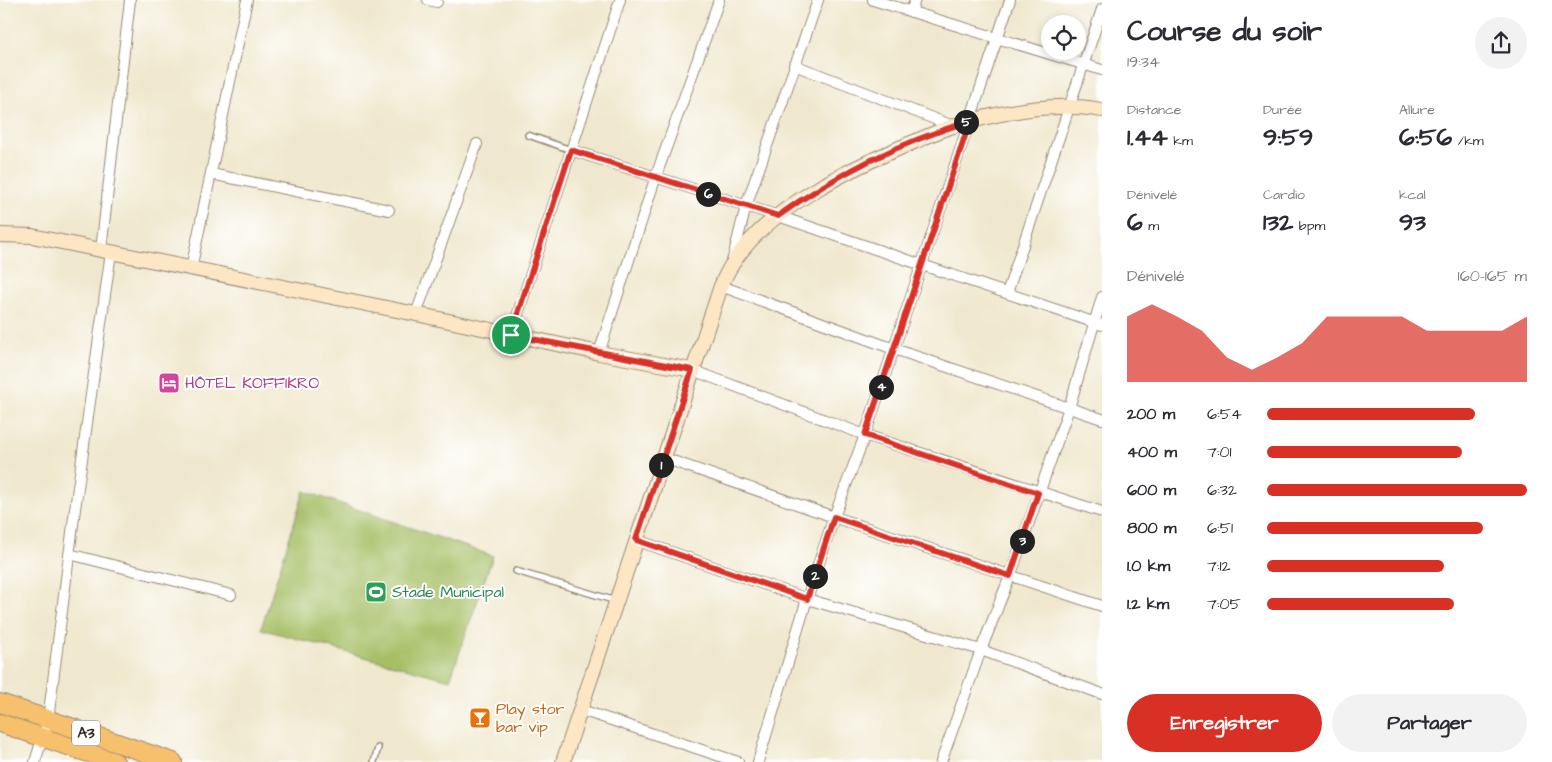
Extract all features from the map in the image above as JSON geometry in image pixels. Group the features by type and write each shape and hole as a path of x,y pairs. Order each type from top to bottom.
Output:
{"highway":[{"name":"A3","path":"0,704 173,762"},
{"name":"A3","path":"0,723 115,762"}],"street":[{"path":"35,762 48,720 69,554 106,251 130,0"},
{"path":"191,269 247,0"},
{"path":"511,335 620,0"},
{"path":"599,353 656,176 718,0"},
{"path":"563,762 692,370 721,286 731,265 746,206 818,0"},
{"path":"873,0 1102,70"},
{"path":"911,12 915,0"},
{"path":"758,762 834,517 865,435 1010,0"},
{"path":"1007,293 1102,10"},
{"path":"794,65 953,126"},
{"path":"731,265 747,245 778,216 806,196 850,170 883,155 953,126 1027,109 1068,107 1102,110"},
{"path":"416,314 477,144"},
{"path":"571,150 778,216 922,266 1098,323"},
{"path":"211,174 389,210"},
{"path":"0,235 32,236 599,353 692,370 865,435 1038,493 1102,512"},
{"path":"721,286 894,349 1102,419"},
{"path":"941,762 980,650 1010,576 1069,408 1098,323 1102,297"},
{"path":"664,458 1102,606"},
{"path":"636,540 807,599 980,650 1102,694"},
{"path":"69,554 231,595"},
{"path":"580,710 738,762"}],"lane":[{"path":"528,135 571,150"},
{"path":"516,571 616,602"},
{"path":"374,762 378,748"}],"green space":[{"name":"Stade Municipal","path":"304,491 493,556 450,680 261,629"}],"place":[{"name":"HÔTEL KOFFIKRO","path":"169,383"},
{"name":"Stade Municipal","path":"376,592"},
{"name":"Play stor bar vip","path":"480,718"}],"route":[{"path":"970,121 865,435 1038,493 1010,576 834,517 807,599 636,540 692,370 511,335 571,150 778,216 806,196 850,170 953,126 970,121"}]}
